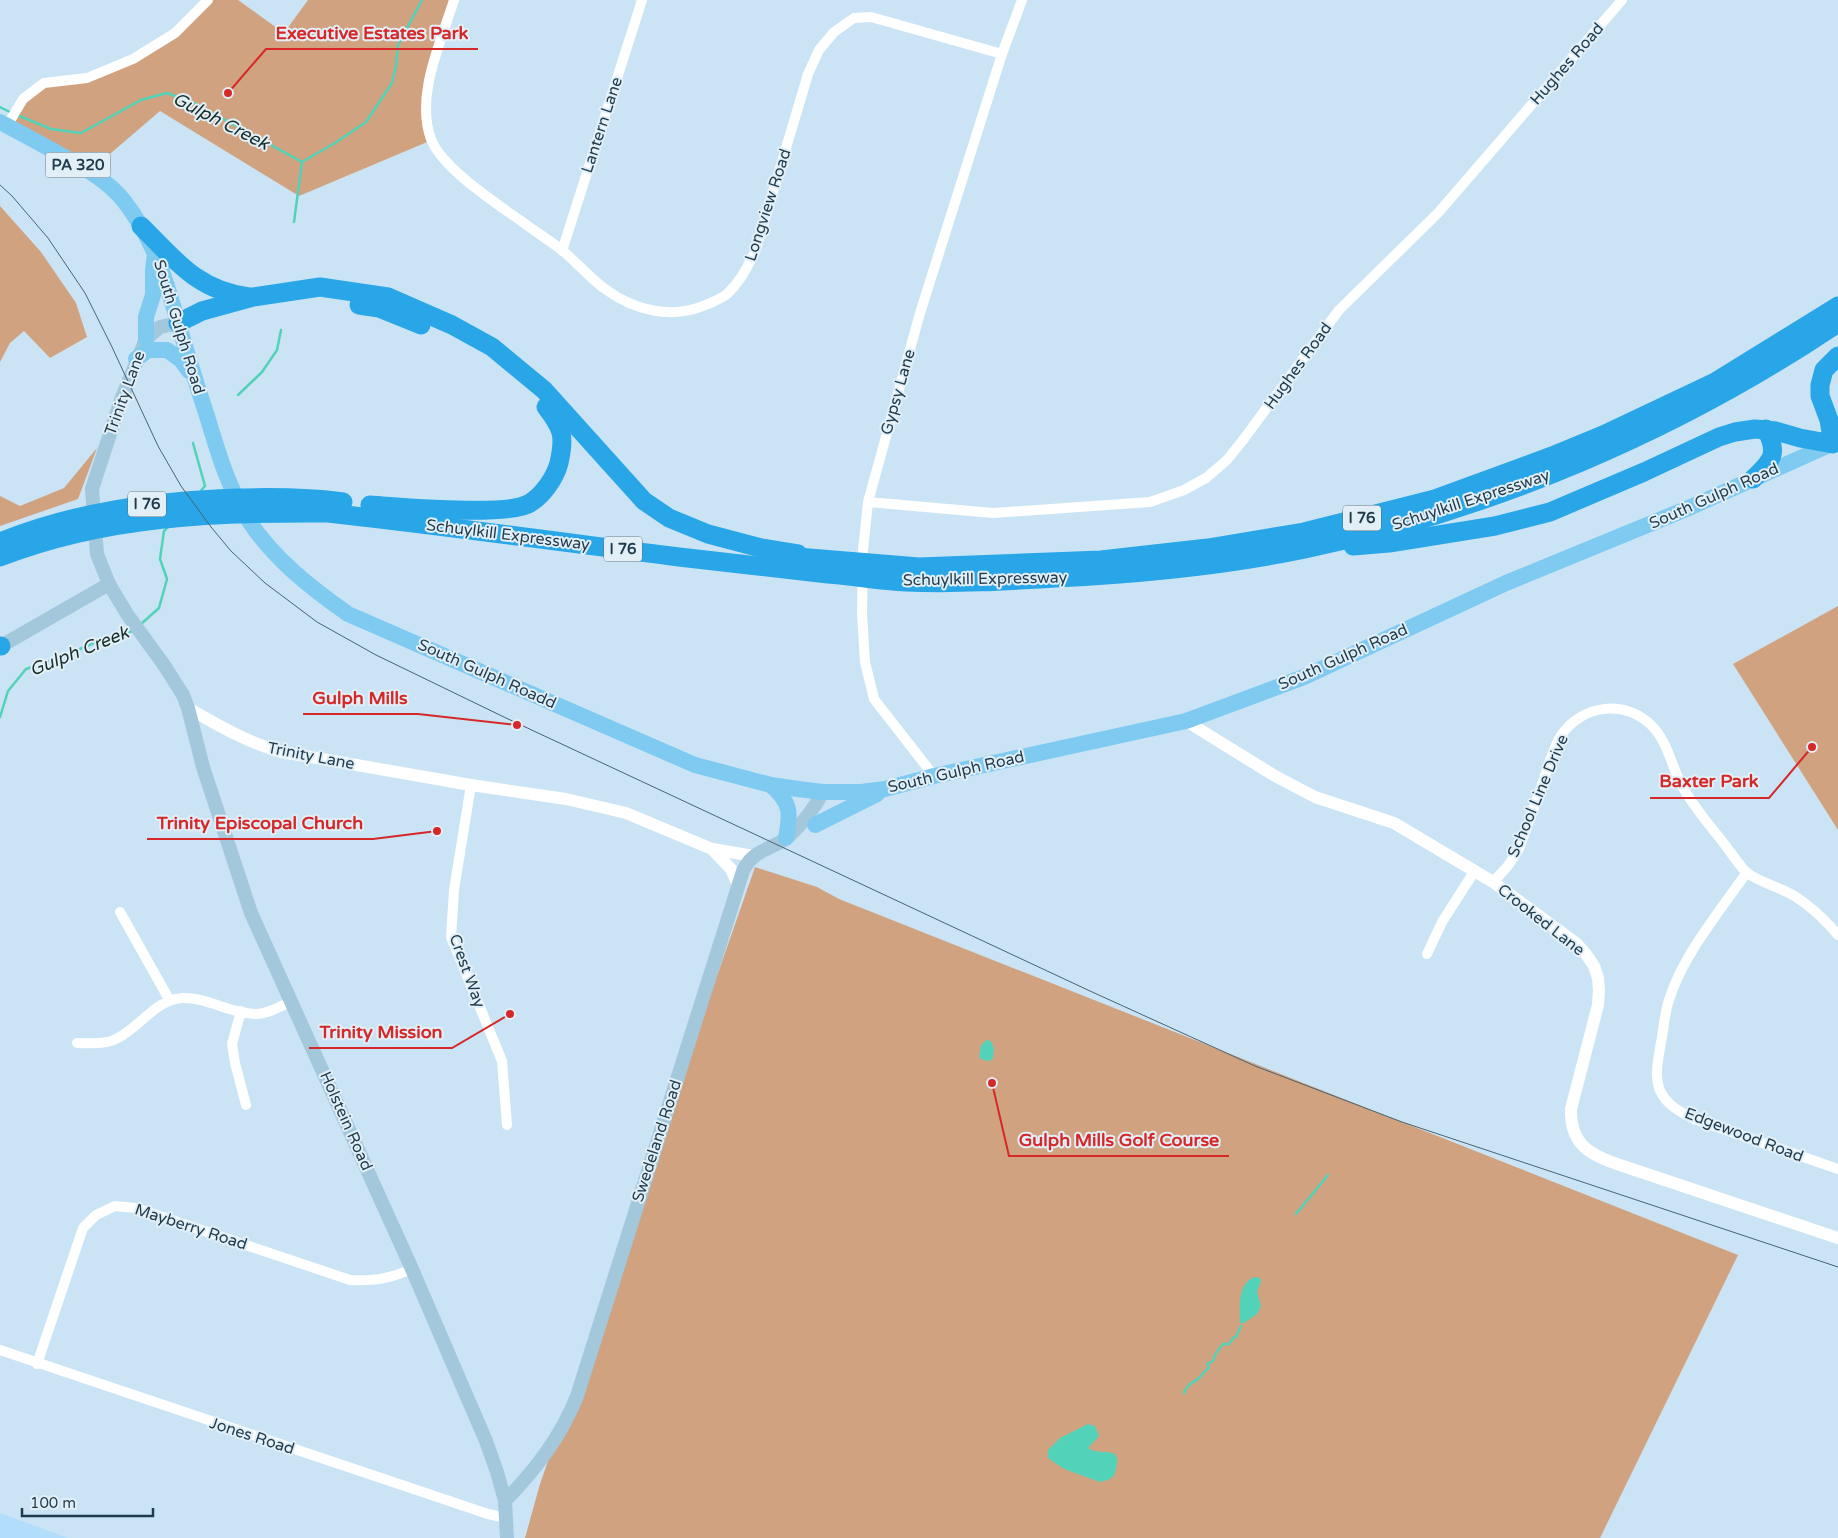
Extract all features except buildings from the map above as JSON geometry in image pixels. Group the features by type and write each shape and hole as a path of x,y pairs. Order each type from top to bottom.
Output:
{"highway":[{"path":"141,226 176,262 207,286 236,295 253,297"},
{"path":"178,322 202,311 253,297 320,287 388,297 452,325 492,346 544,390 644,501 668,518 708,534 762,548 844,562"},
{"path":"178,322 206,322 277,304 322,300 379,308 486,352 540,399 560,425 563,445 557,470 544,491 530,504 515,509 483,510 370,505"},
{"name":"Schuylkill Expressway","path":"0,557 12,542 68,535 150,520 233,513 281,505 370,505 544,530 709,549 919,567 1101,560 1208,548 1304,532 1383,513 1435,499 1552,456 1714,382 1838,306"},
{"name":"Schuylkill Expressway","path":"281,505 328,513 737,564 903,582 966,583 1194,568 1304,549 1349,538 1440,513 1549,475 1639,436 1710,400 1768,368 1838,323"},
{"path":"1304,549 1389,543 1495,526 1530,518 1567,506 1719,437 1744,430 1766,430 1836,444 1820,396 1820,385 1824,370 1838,356"},
{"path":"1753,479 1768,463 1773,452 1773,444 1766,430"}],"main road":[{"name":"South Gulph Road","path":"6,122 90,171 123,200 141,226 155,251 165,276 218,458"},
{"path":"146,338 146,316 153,295 152,270 155,251"},
{"name":"Trinity Lane","path":"178,322 160,327 146,338 121,400 92,489 98,554 109,584 147,644 164,664 183,695 188,708"},
{"path":"136,359 148,350 167,350 181,360 195,381"},
{"name":"South Gulph Road","path":"824,792 861,792 885,789 934,776 1186,721 1304,677 1506,583 1691,507 1836,444"},
{"name":"South Gulph Roadd","path":"218,458 249,521 291,569 348,614 695,765 771,785 824,792"},
{"path":"0,646 109,584"},
{"name":"Holstein Road","path":"188,708 203,767 251,913 412,1269 486,1441 505,1501"},
{"path":"771,785 783,796 788,805 789,824 787,838"},
{"path":"756,854 787,838 802,834 815,825 885,789"},
{"path":"787,838 810,814 824,792"},
{"path":"815,825 824,808 824,792"},
{"name":"Swedeland Road","path":"505,1501 532,1472 556,1438 577,1396 738,885 747,862 756,854"},
{"path":"505,1501 507,1538"}],"street":[{"path":"6,122 23,100 44,84 87,78 133,59 175,33 208,0"},
{"name":"Longview Road","path":"454,0 426,87 425,114 432,140 447,162 467,181 562,251 605,289 634,306 661,312 682,312 710,304 727,295 744,275 756,249 808,74 819,50 834,32 854,18 871,17 1002,54"},
{"name":"Lantern Lane","path":"562,251 642,0"},
{"name":"Gypsy Lane","path":"934,776 874,699 865,662 862,614 862,550 868,502 920,313 1002,54 1022,0"},
{"name":"Hughes Road","path":"868,502 993,513 1150,502 1184,490 1206,478 1227,460 1244,440 1339,310 1438,213 1622,0"},
{"name":"Trinity Lane","path":"188,708 231,732 260,746 275,750 471,785 566,799 626,813 712,849 756,854"},
{"name":"School Line Drive","path":"1493,882 1507,867 1518,850 1559,739 1572,722 1583,714 1607,708 1638,716 1656,729 1681,785 1747,872 1796,897 1824,920 1838,935"},
{"name":"Crooked Lane","path":"1186,721 1274,776 1314,797 1394,823 1493,882 1576,943 1590,960 1598,978 1598,1005 1571,1109 1574,1134 1590,1152 1601,1158 1838,1238"},
{"name":"Crest Way","path":"471,785 454,890 451,937 502,1061 506,1125"},
{"path":"712,849 731,869 738,885"},
{"path":"1427,954 1442,922 1474,872"},
{"name":"Edgewood Road","path":"1747,872 1688,957 1669,1000 1656,1068 1656,1082 1662,1094 1670,1103 1682,1113 1694,1119 1838,1169"},
{"path":"120,912 170,1000"},
{"path":"77,1043 98,1044 117,1039 135,1027 157,1007 170,1000 182,998 198,1000 257,1014 292,1001"},
{"path":"240,1011 232,1044 246,1105"},
{"name":"Mayberry Road","path":"37,1364 83,1228 96,1215 115,1206 136,1208 350,1280 373,1281 392,1277 412,1269"},
{"name":"Jones Road","path":"0,1350 488,1514 506,1518"}],"shaded area":[{"path":"208,0 238,0 284,33 308,0 454,0 426,87 432,140 299,196 160,111 90,171 11,119 44,83 87,78 175,33"},
{"path":"0,206 41,252 76,303 87,337 50,358 24,331 10,343 0,362"},
{"path":"97,448 78,499 0,526 0,496 20,506 64,488"},
{"path":"1838,606 1838,830 1733,664"},
{"path":"755,867 817,887 839,899 1738,1255 1600,1538 525,1538 540,1484"},
{"path":"987,1040 991,1041 994,1049 993,1058 990,1061 979,1057 981,1045"},
{"path":"1254,1277 1260,1278 1261,1281 1257,1292 1261,1306 1257,1314 1244,1323 1240,1323 1242,1291 1245,1285"},
{"path":"1088,1424 1095,1426 1099,1436 1088,1448 1094,1451 1115,1454 1117,1458 1114,1476 1108,1480 1100,1482 1064,1469 1048,1458 1048,1450 1060,1438"},
{"path":"0,1513 68,1538 0,1538"}],"waterway":[{"path":"302,162 366,122 392,83 398,45 422,0"},
{"name":"Gulph Creek","path":"17,115 51,129 81,133 141,100 167,93 196,104 302,162 294,222"},
{"name":"Gulph Creek","path":"0,107 12,113"},
{"name":"Gulph Creek","path":"238,395 262,372 277,350 281,330"},
{"name":"Gulph Creek","path":"193,443 205,486 199,493"},
{"name":"Gulph Creek","path":"141,624 159,608 167,579 160,559 164,531 168,527"},
{"name":"Gulph Creek","path":"0,717 8,691 26,669 64,656 103,639 133,631"},
{"path":"1296,1214 1328,1175"},
{"path":"1184,1393 1189,1385 1209,1368 1207,1364 1213,1361 1223,1344 1229,1344 1236,1337 1241,1326"}],"tram line":[{"path":"0,185 12,196 48,238 85,293 158,446 181,486 231,551 265,583 317,622 376,655 506,718 1090,991 1255,1066 1402,1122 1838,1267"}],"place":[{"name":"Executive Estates Park","path":"228,93"},
{"name":"Gulph Mills","path":"517,725"},
{"name":"Baxter Park","path":"1812,747"},
{"name":"Trinity Episcopal Church","path":"437,831"},
{"name":"Trinity Mission","path":"510,1014"},
{"name":"Gulph Mills Golf Course","path":"992,1083"}]}
